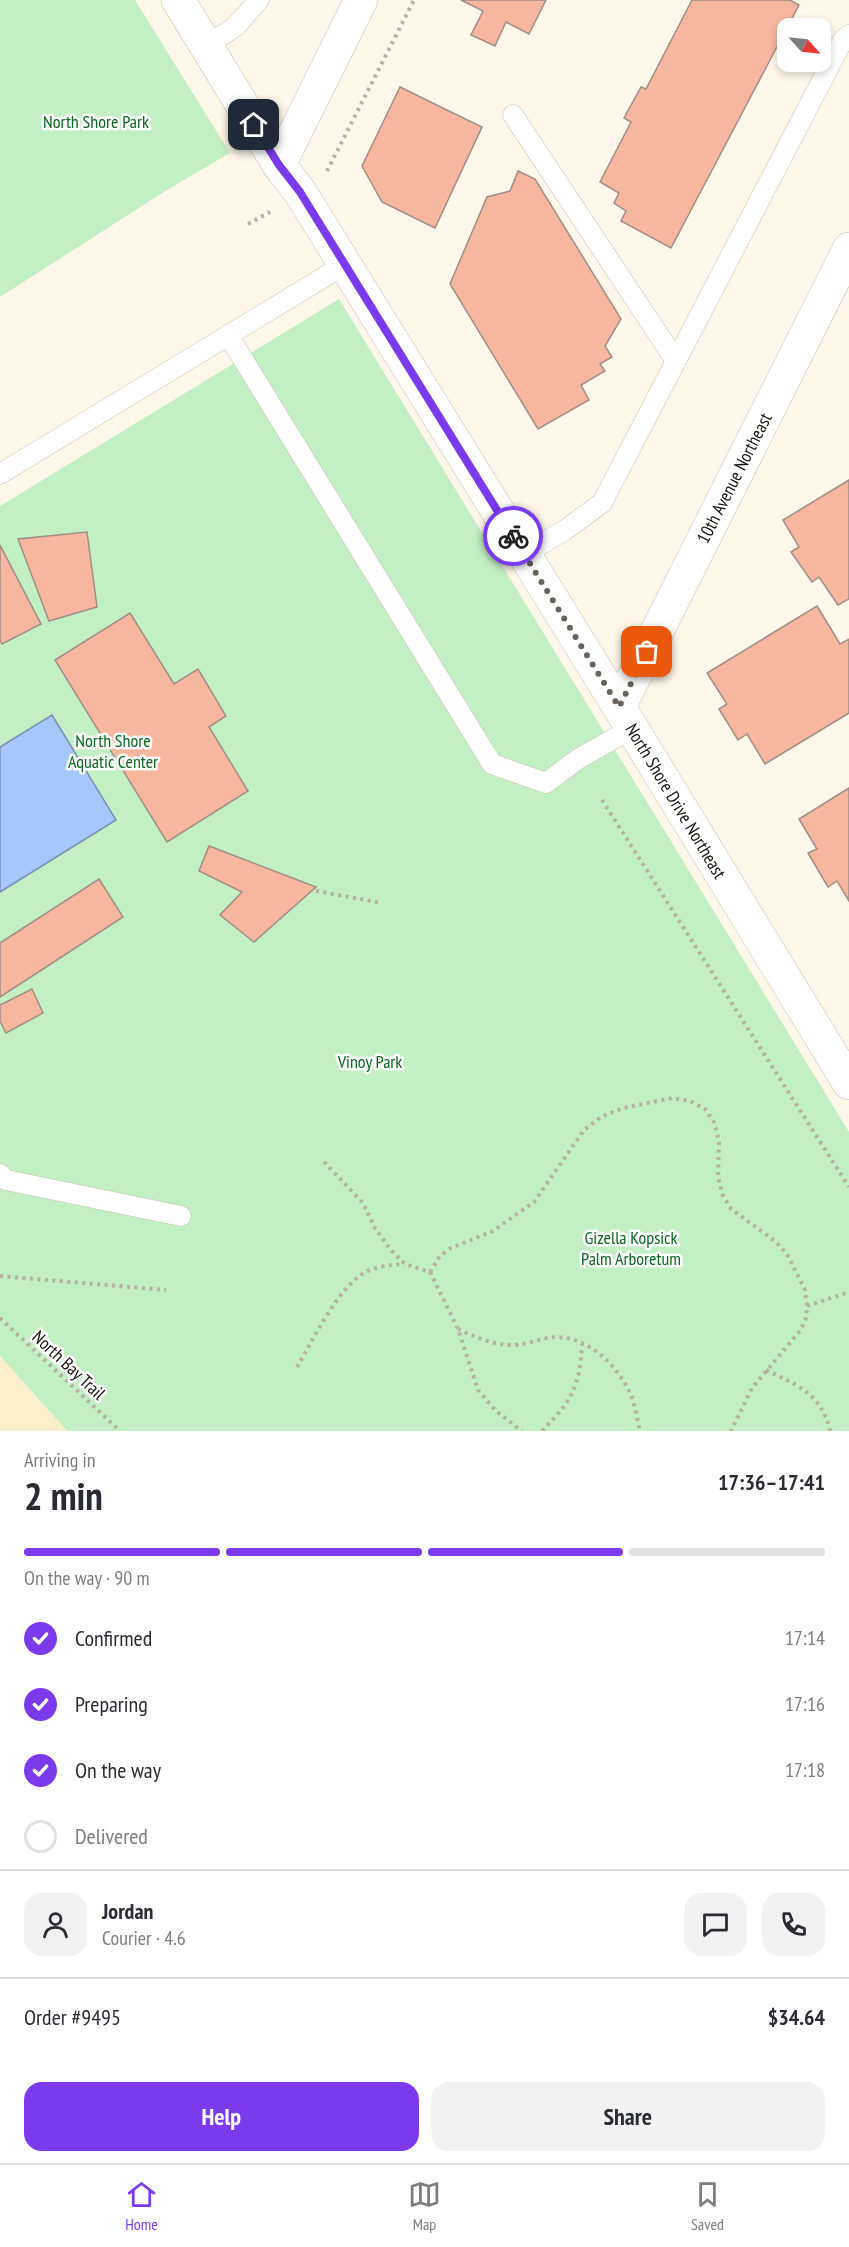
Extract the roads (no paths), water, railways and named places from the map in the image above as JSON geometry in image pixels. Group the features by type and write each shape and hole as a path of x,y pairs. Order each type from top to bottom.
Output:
{"street":[{"name":"North Shore Drive Northeast","path":"178,0 279,165 300,192 849,1083"},
{"path":"279,165 361,0"},
{"name":"10th Avenue Northeast","path":"625,718 849,249"}],"lane":[{"path":"206,45 236,26 259,0"},
{"path":"524,555 565,530 602,503 843,40 849,35"},
{"path":"513,115 676,361"},
{"path":"0,474 344,265"},
{"path":"228,335 492,764 546,783 625,718"},
{"path":"0,1174 6,1180 181,1216"}],"water":[{"path":"52,715 116,820 0,892 0,747"}],"park label":[{"name":"North Shore Park","path":"96,121"},
{"name":"North Shore Aquatic Center","path":"113,750"},
{"name":"Vinoy Park","path":"370,1061"},
{"name":"Gizella Kopsick Palm Arboretum","path":"631,1247"}]}
